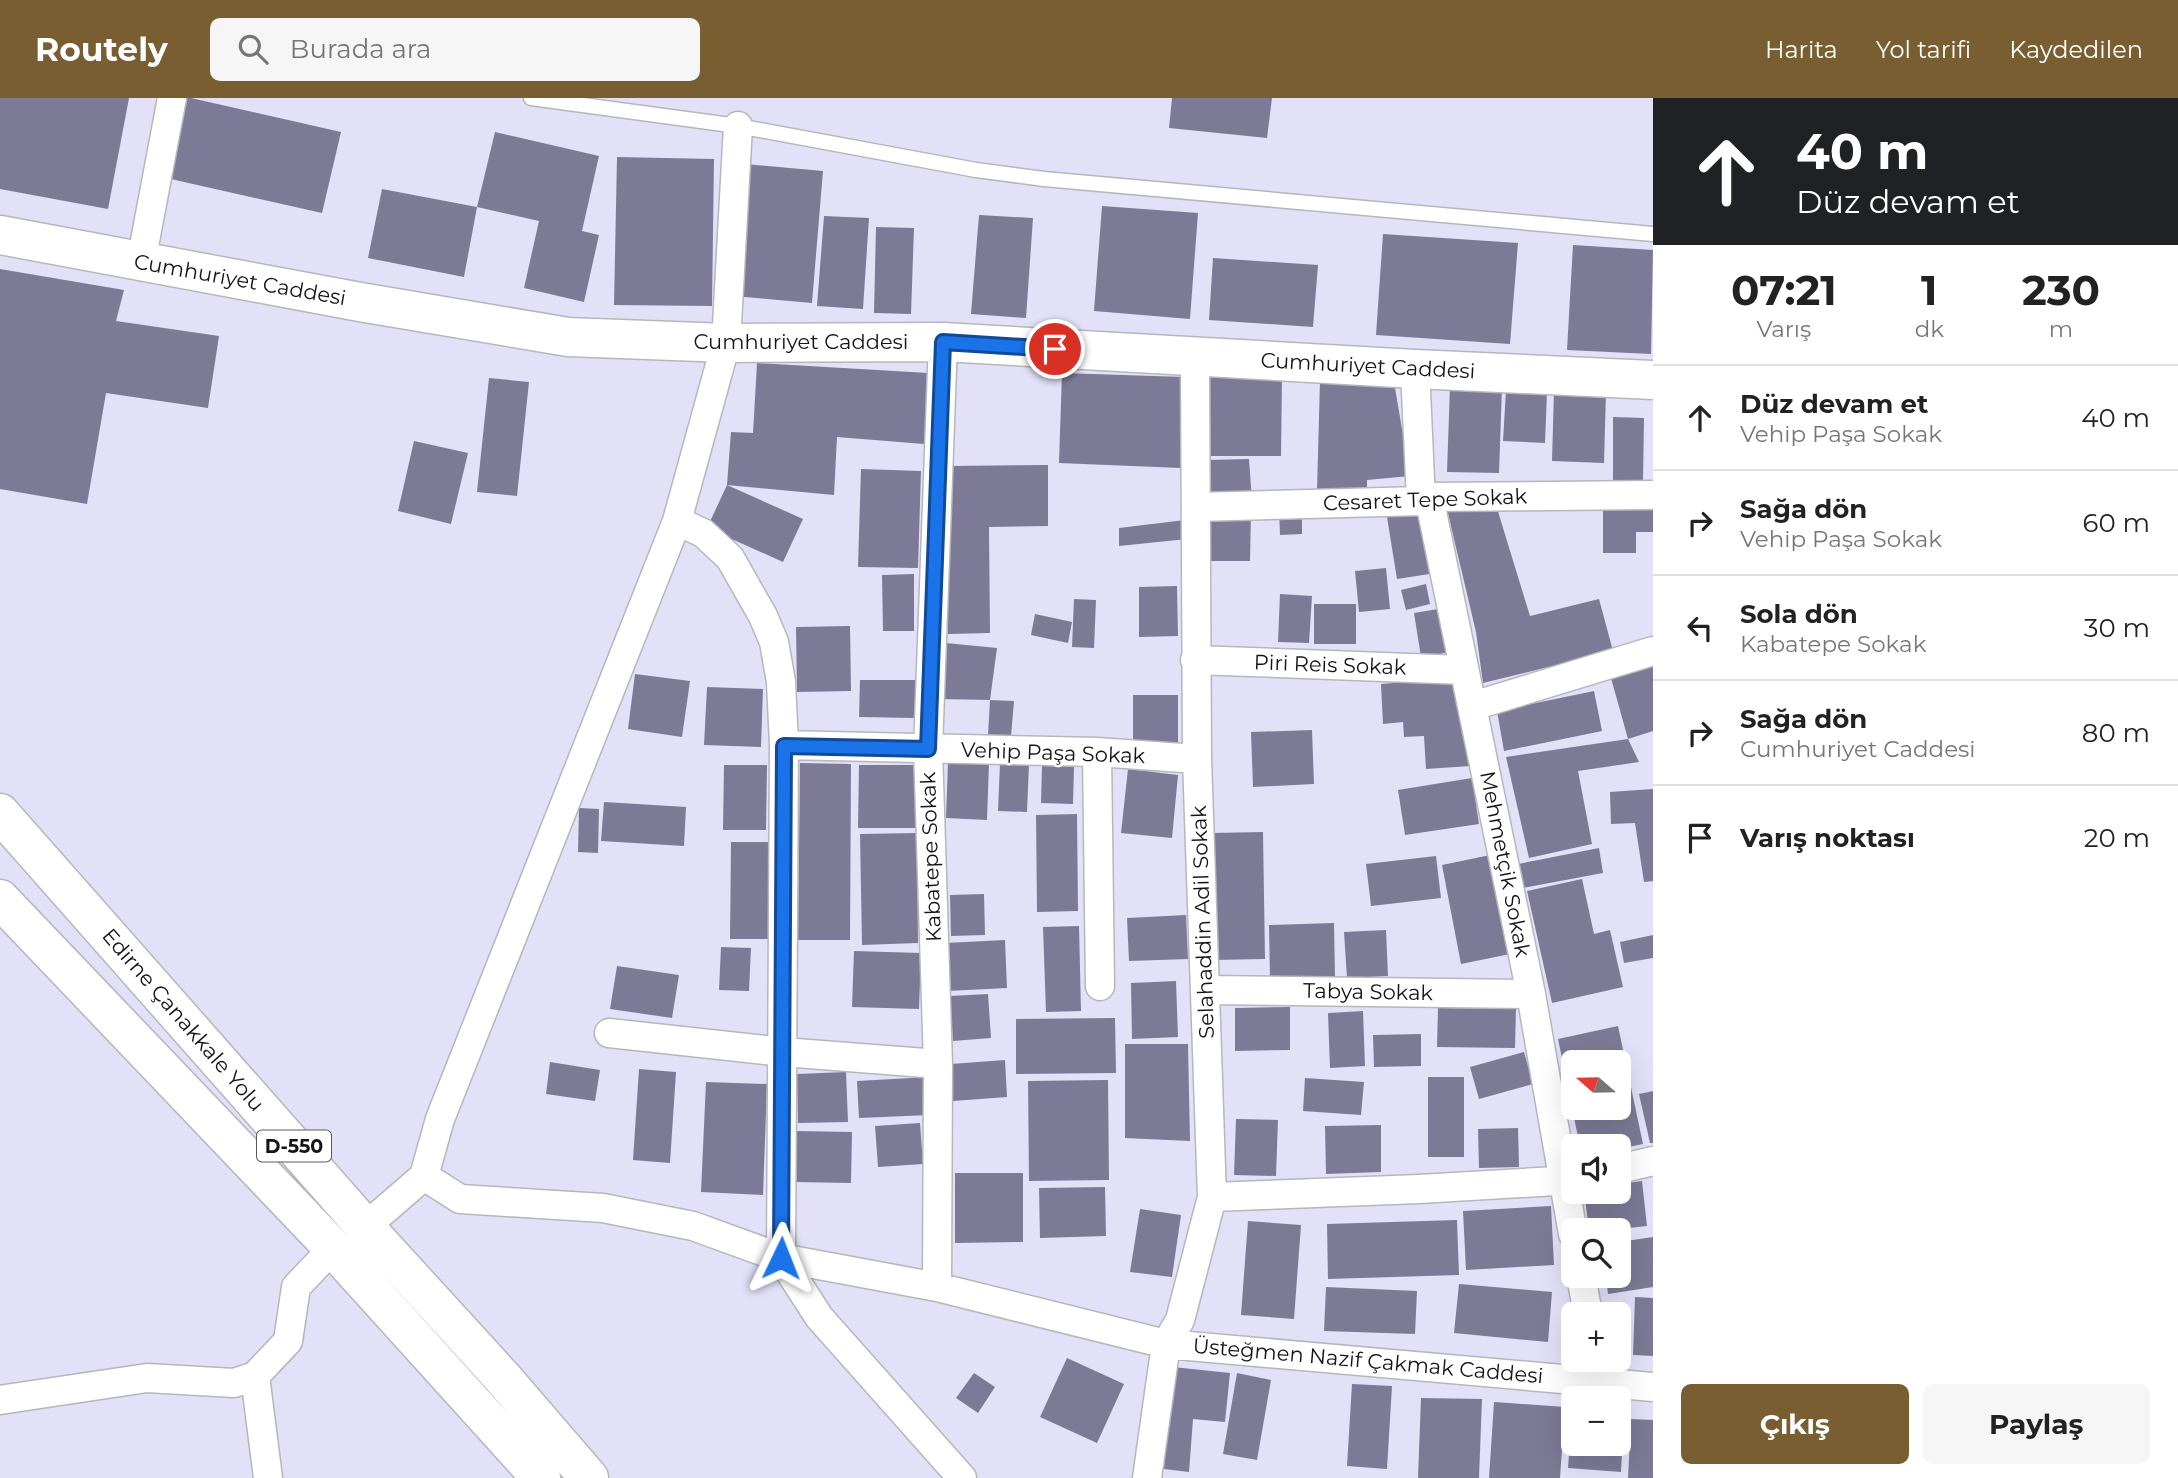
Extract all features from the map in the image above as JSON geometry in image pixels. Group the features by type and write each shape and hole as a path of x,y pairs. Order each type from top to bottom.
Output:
{"main road":[{"name":"Cumhuriyet Caddesi","path":"0,236 568,337 726,343 943,342 1195,358 1653,380"},
{"name":"Edirne Çanakkale Yolu","path":"0,813 589,1478"},
{"name":"Edirne Çanakkale Yolu","path":"0,899 333,1248 541,1478"}],"street":[{"path":"141,262 172,98"},
{"path":"365,1227 425,1176 440,1119 677,521 726,343 738,126"},
{"name":"Kabatepe Sokak","path":"937,1287 938,1064 928,749 943,342"},
{"name":"Selahaddin Adil Sokak","path":"1147,1478 1166,1344 1180,1320 1212,1197 1197,759 1195,358"},
{"name":"Mehmetçik Sokak","path":"1415,369 1425,499 1473,706 1561,1142"},
{"name":"Cesaret Tepe Sokak","path":"1196,507 1653,495"},
{"path":"677,521 703,533 730,558 763,616 774,642 781,681 784,746 781,1258 819,1317 962,1478"},
{"path":"1473,706 1653,651"},
{"name":"Piri Reis Sokak","path":"1195,660 1464,670"},
{"name":"Vehip Paşa Sokak","path":"784,746 1097,752 1197,759"},
{"path":"1097,752 1100,986"},
{"name":"Tabya Sokak","path":"1206,990 1531,994"},
{"path":"609,1033 783,1052 938,1064"},
{"path":"1631,1166 1653,1161"},
{"name":"Üsteğmen Nazif Çakmak Caddesi","path":"425,1176 460,1199 603,1208 693,1226 781,1258 937,1287 1166,1344 1561,1369"},
{"path":"1212,1197 1561,1181"},
{"path":"0,1401 147,1378 234,1383 256,1376 288,1341 296,1287 333,1248"},
{"name":"Üsteğmen Nazif Çakmak Caddesi","path":"1601,1372 1653,1387"},
{"path":"256,1376 268,1478"}],"lane":[{"path":"531,98 738,126 976,170 1044,179 1653,234"}],"shaded area":[{"path":"0,98 1653,98 1653,1478 0,1478"}],"building":[{"path":"0,98 129,98 108,209 0,189"},
{"path":"180,98 191,98 341,132 322,213 162,177"},
{"path":"1172,98 1272,98 1267,138 1169,128"},
{"path":"495,132 599,156 582,231 599,235 584,302 524,288 539,221 477,207"},
{"path":"617,157 714,159 712,306 614,305"},
{"path":"745,164 823,171 812,303 734,296"},
{"path":"382,189 477,207 464,277 368,258"},
{"path":"1102,206 1198,213 1190,319 1094,311"},
{"path":"979,215 1033,218 1026,318 971,314"},
{"path":"824,216 869,218 863,309 817,306"},
{"path":"876,227 914,228 911,314 874,313"},
{"path":"1383,234 1518,243 1510,344 1376,335"},
{"path":"1573,245 1653,250 1651,354 1567,350"},
{"path":"1213,258 1318,265 1313,327 1209,320"},
{"path":"0,269 124,290 116,321 219,336 208,408 106,393 87,504 0,489"},
{"path":"757,363 928,373 924,444 837,437 834,495 727,485 731,432 753,433"},
{"path":"1062,373 1184,377 1181,468 1059,463"},
{"path":"1208,377 1282,378 1281,456 1207,456"},
{"path":"489,378 529,382 517,496 477,492"},
{"path":"1320,380 1394,382 1410,476 1367,480 1367,492 1317,491"},
{"path":"1450,386 1502,388 1499,473 1447,472"},
{"path":"1506,390 1547,392 1545,443 1503,441"},
{"path":"1554,390 1606,392 1604,463 1552,461"},
{"path":"1613,417 1644,418 1643,482 1613,482"},
{"path":"414,441 468,453 451,524 398,511"},
{"path":"1249,459 1252,501 1210,504 1208,460"},
{"path":"1048,465 1048,526 989,527 990,633 948,634 947,466"},
{"path":"861,469 921,471 918,568 858,567"},
{"path":"727,485 803,519 783,562 707,528"},
{"path":"1426,505 1436,573 1397,579 1386,511"},
{"path":"1446,505 1496,505 1530,616 1599,599 1613,651 1483,683 1476,632"},
{"path":"1653,506 1653,532 1636,532 1636,553 1603,553 1603,507"},
{"path":"1302,507 1302,534 1280,535 1279,508"},
{"path":"1209,512 1251,512 1250,561 1209,561"},
{"path":"1185,520 1187,539 1119,546 1119,528"},
{"path":"1386,568 1390,609 1359,612 1355,571"},
{"path":"914,574 914,631 883,631 882,575"},
{"path":"1426,584 1430,604 1406,610 1401,590"},
{"path":"1177,586 1178,636 1139,637 1139,587"},
{"path":"1280,594 1312,596 1309,643 1278,642"},
{"path":"1074,599 1096,600 1094,648 1072,647"},
{"path":"1314,604 1356,604 1356,644 1314,644"},
{"path":"1444,608 1450,652 1421,657 1414,613"},
{"path":"1035,614 1072,622 1068,643 1031,635"},
{"path":"850,626 851,691 797,692 796,627"},
{"path":"946,643 997,648 990,700 940,699"},
{"path":"1653,666 1653,731 1628,739 1611,678"},
{"path":"635,674 690,681 682,737 628,729"},
{"path":"1463,677 1470,766 1426,769 1424,736 1404,737 1403,722 1383,724 1381,684"},
{"path":"860,680 915,680 915,718 859,717"},
{"path":"707,687 763,689 761,747 704,745"},
{"path":"1594,691 1602,731 1504,751 1497,711"},
{"path":"1133,695 1178,695 1178,744 1133,744"},
{"path":"990,700 1014,701 1011,736 988,735"},
{"path":"1312,730 1314,784 1253,787 1251,732"},
{"path":"1628,739 1639,762 1578,771 1592,844 1529,858 1506,757"},
{"path":"948,762 989,763 987,820 946,818"},
{"path":"800,763 851,764 850,940 798,940"},
{"path":"1000,763 1029,764 1027,812 998,811"},
{"path":"724,765 767,765 766,830 723,830"},
{"path":"859,765 915,765 915,828 858,828"},
{"path":"1042,766 1074,767 1073,804 1041,803"},
{"path":"1128,769 1178,775 1172,838 1121,833"},
{"path":"1472,778 1479,824 1405,835 1398,790"},
{"path":"1653,789 1653,881 1644,882 1635,823 1611,824 1610,792"},
{"path":"604,802 686,807 684,846 601,841"},
{"path":"579,808 599,809 598,853 578,852"},
{"path":"1077,814 1078,911 1037,912 1036,815"},
{"path":"1263,832 1265,959 1213,960 1211,833"},
{"path":"917,833 918,943 862,945 860,834"},
{"path":"731,842 772,842 771,939 730,939"},
{"path":"1599,848 1603,873 1522,888 1518,864"},
{"path":"1490,855 1510,954 1461,964 1442,865"},
{"path":"1436,856 1441,898 1371,906 1366,864"},
{"path":"1582,879 1594,934 1610,930 1623,987 1552,1003 1527,891"},
{"path":"984,894 985,935 951,936 950,895"},
{"path":"1186,915 1188,959 1129,961 1127,918"},
{"path":"1334,923 1335,978 1270,980 1269,925"},
{"path":"1079,926 1081,1011 1046,1012 1043,927"},
{"path":"1386,930 1388,976 1347,978 1344,932"},
{"path":"1653,935 1653,958 1624,963 1620,942"},
{"path":"1005,940 1007,988 947,991 945,943"},
{"path":"721,947 751,948 749,991 719,990"},
{"path":"854,951 921,953 919,1009 852,1007"},
{"path":"617,966 679,975 672,1018 610,1009"},
{"path":"1176,981 1178,1037 1132,1039 1131,983"},
{"path":"988,994 991,1038 953,1041 950,996"},
{"path":"1290,1007 1290,1050 1235,1051 1235,1008"},
{"path":"1438,1008 1516,1009 1515,1048 1437,1047"},
{"path":"1363,1011 1365,1066 1330,1068 1328,1013"},
{"path":"1115,1018 1116,1073 1016,1074 1016,1019"},
{"path":"1618,1026 1623,1050 1561,1050 1561,1053 1558,1039"},
{"path":"1421,1034 1421,1066 1374,1067 1373,1035"},
{"path":"1125,1044 1188,1044 1190,1141 1125,1138"},
{"path":"1524,1052 1533,1084 1479,1099 1470,1067"},
{"path":"1005,1060 1007,1097 953,1101 951,1064"},
{"path":"550,1062 600,1070 595,1101 546,1094"},
{"path":"639,1069 676,1072 670,1163 633,1160"},
{"path":"846,1072 848,1122 798,1123 797,1074"},
{"path":"929,1077 930,1115 859,1118 857,1081"},
{"path":"1428,1077 1464,1077 1464,1157 1428,1157"},
{"path":"1305,1078 1364,1082 1361,1115 1303,1111"},
{"path":"1108,1080 1109,1180 1029,1181 1028,1081"},
{"path":"706,1082 767,1084 763,1195 701,1192"},
{"path":"1631,1087 1643,1144 1631,1146 1631,1134 1577,1134 1575,1120 1631,1120"},
{"path":"1653,1091 1653,1143 1650,1143 1639,1094"},
{"path":"1236,1119 1278,1120 1276,1176 1234,1175"},
{"path":"920,1123 923,1164 878,1167 875,1126"},
{"path":"1381,1125 1381,1172 1326,1174 1325,1126"},
{"path":"1518,1128 1519,1167 1479,1168 1478,1129"},
{"path":"796,1131 852,1132 851,1183 795,1182"},
{"path":"955,1173 1023,1173 1023,1242 955,1243"},
{"path":"1642,1181 1647,1226 1631,1228 1631,1218 1587,1218 1586,1204 1631,1204 1631,1182"},
{"path":"1105,1187 1106,1236 1040,1238 1039,1188"},
{"path":"1551,1206 1554,1265 1466,1270 1463,1211"},
{"path":"1140,1209 1181,1215 1172,1277 1130,1272"},
{"path":"1457,1220 1459,1275 1328,1279 1327,1224"},
{"path":"1248,1221 1301,1225 1294,1319 1241,1315"},
{"path":"1653,1237 1653,1287 1608,1294 1607,1288 1631,1288 1631,1240"},
{"path":"1459,1284 1552,1292 1548,1342 1454,1333"},
{"path":"1326,1287 1417,1291 1415,1334 1324,1331"},
{"path":"1635,1297 1653,1298 1653,1356 1633,1355"},
{"path":"1067,1358 1124,1384 1097,1443 1040,1417"},
{"path":"1173,1367 1230,1373 1225,1422 1193,1419 1189,1472 1164,1469"},
{"path":"974,1373 995,1387 978,1413 956,1398"},
{"path":"1237,1373 1271,1380 1257,1460 1223,1454"},
{"path":"1352,1384 1392,1386 1387,1469 1347,1466"},
{"path":"1421,1398 1482,1399 1479,1478 1418,1478"},
{"path":"1494,1402 1561,1407 1560,1478 1489,1478"},
{"path":"1631,1419 1653,1420 1653,1478 1628,1478"},
{"path":"1569,1456 1622,1456 1621,1472 1568,1468"}],"route":[{"path":"781,1258 784,746 928,749 943,342 1055,349"}]}
